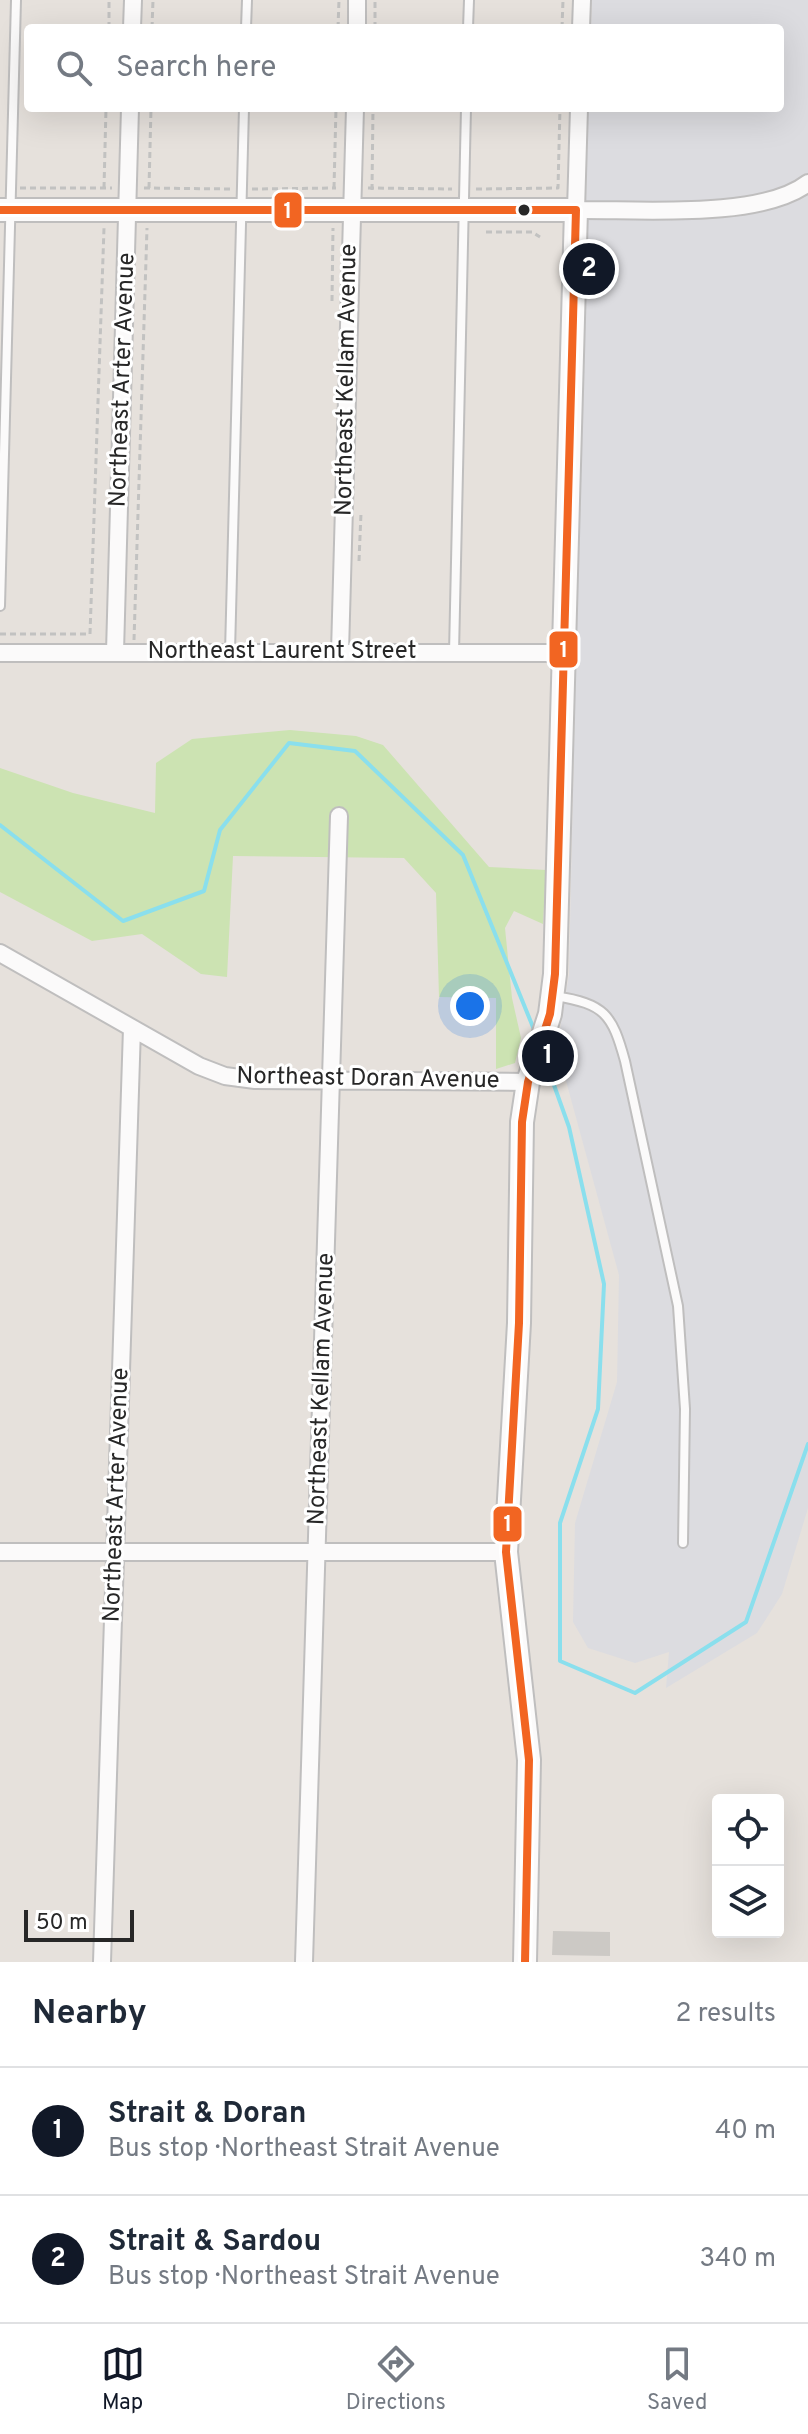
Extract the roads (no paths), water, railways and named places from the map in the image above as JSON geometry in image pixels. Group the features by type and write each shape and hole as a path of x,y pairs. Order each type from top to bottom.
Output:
{"main road":[{"path":"7,203 104,199 136,204 241,200 360,204 463,199 576,210 552,995 528,1082 522,1122 517,1368 506,1552 529,1760 525,1962"}],"street":[{"path":"132,24 133,0"},
{"path":"357,0 357,24"},
{"path":"581,24 582,0"},
{"name":"Northeast Arter Avenue","path":"115,652 136,204 130,112"},
{"name":"Northeast Kellam Avenue","path":"340,652 360,204 355,112"},
{"path":"579,112 576,210 759,204 798,191 808,183"},
{"name":"Northeast Laurent Street","path":"0,653 564,653"},
{"name":"Northeast Kellam Avenue","path":"304,1962 339,816"},
{"name":"Northeast Doran Avenue","path":"0,953 199,1066 225,1076 255,1080 528,1082"},
{"name":"Northeast Arter Avenue","path":"102,1962 132,1028"},
{"path":"0,1552 506,1552"}],"lane":[{"path":"0,606 7,203 16,0"},
{"path":"246,24 247,0"},
{"path":"468,24 469,0"},
{"path":"230,652 244,112"},
{"path":"454,653 466,112"},
{"path":"552,995 600,1008 616,1028 625,1061 678,1306 685,1409 683,1543"}],"waterway":[{"path":"0,825 123,921 204,891 220,830 289,743 355,751 463,855 535,1032"},
{"path":"545,1060 569,1127 604,1284 598,1409 560,1523 560,1661 635,1693 746,1622 808,1444"}],"place":[{"name":"Strait & Sardou","path":"589,269"},
{"name":"Strait & Doran","path":"548,1056"}]}
